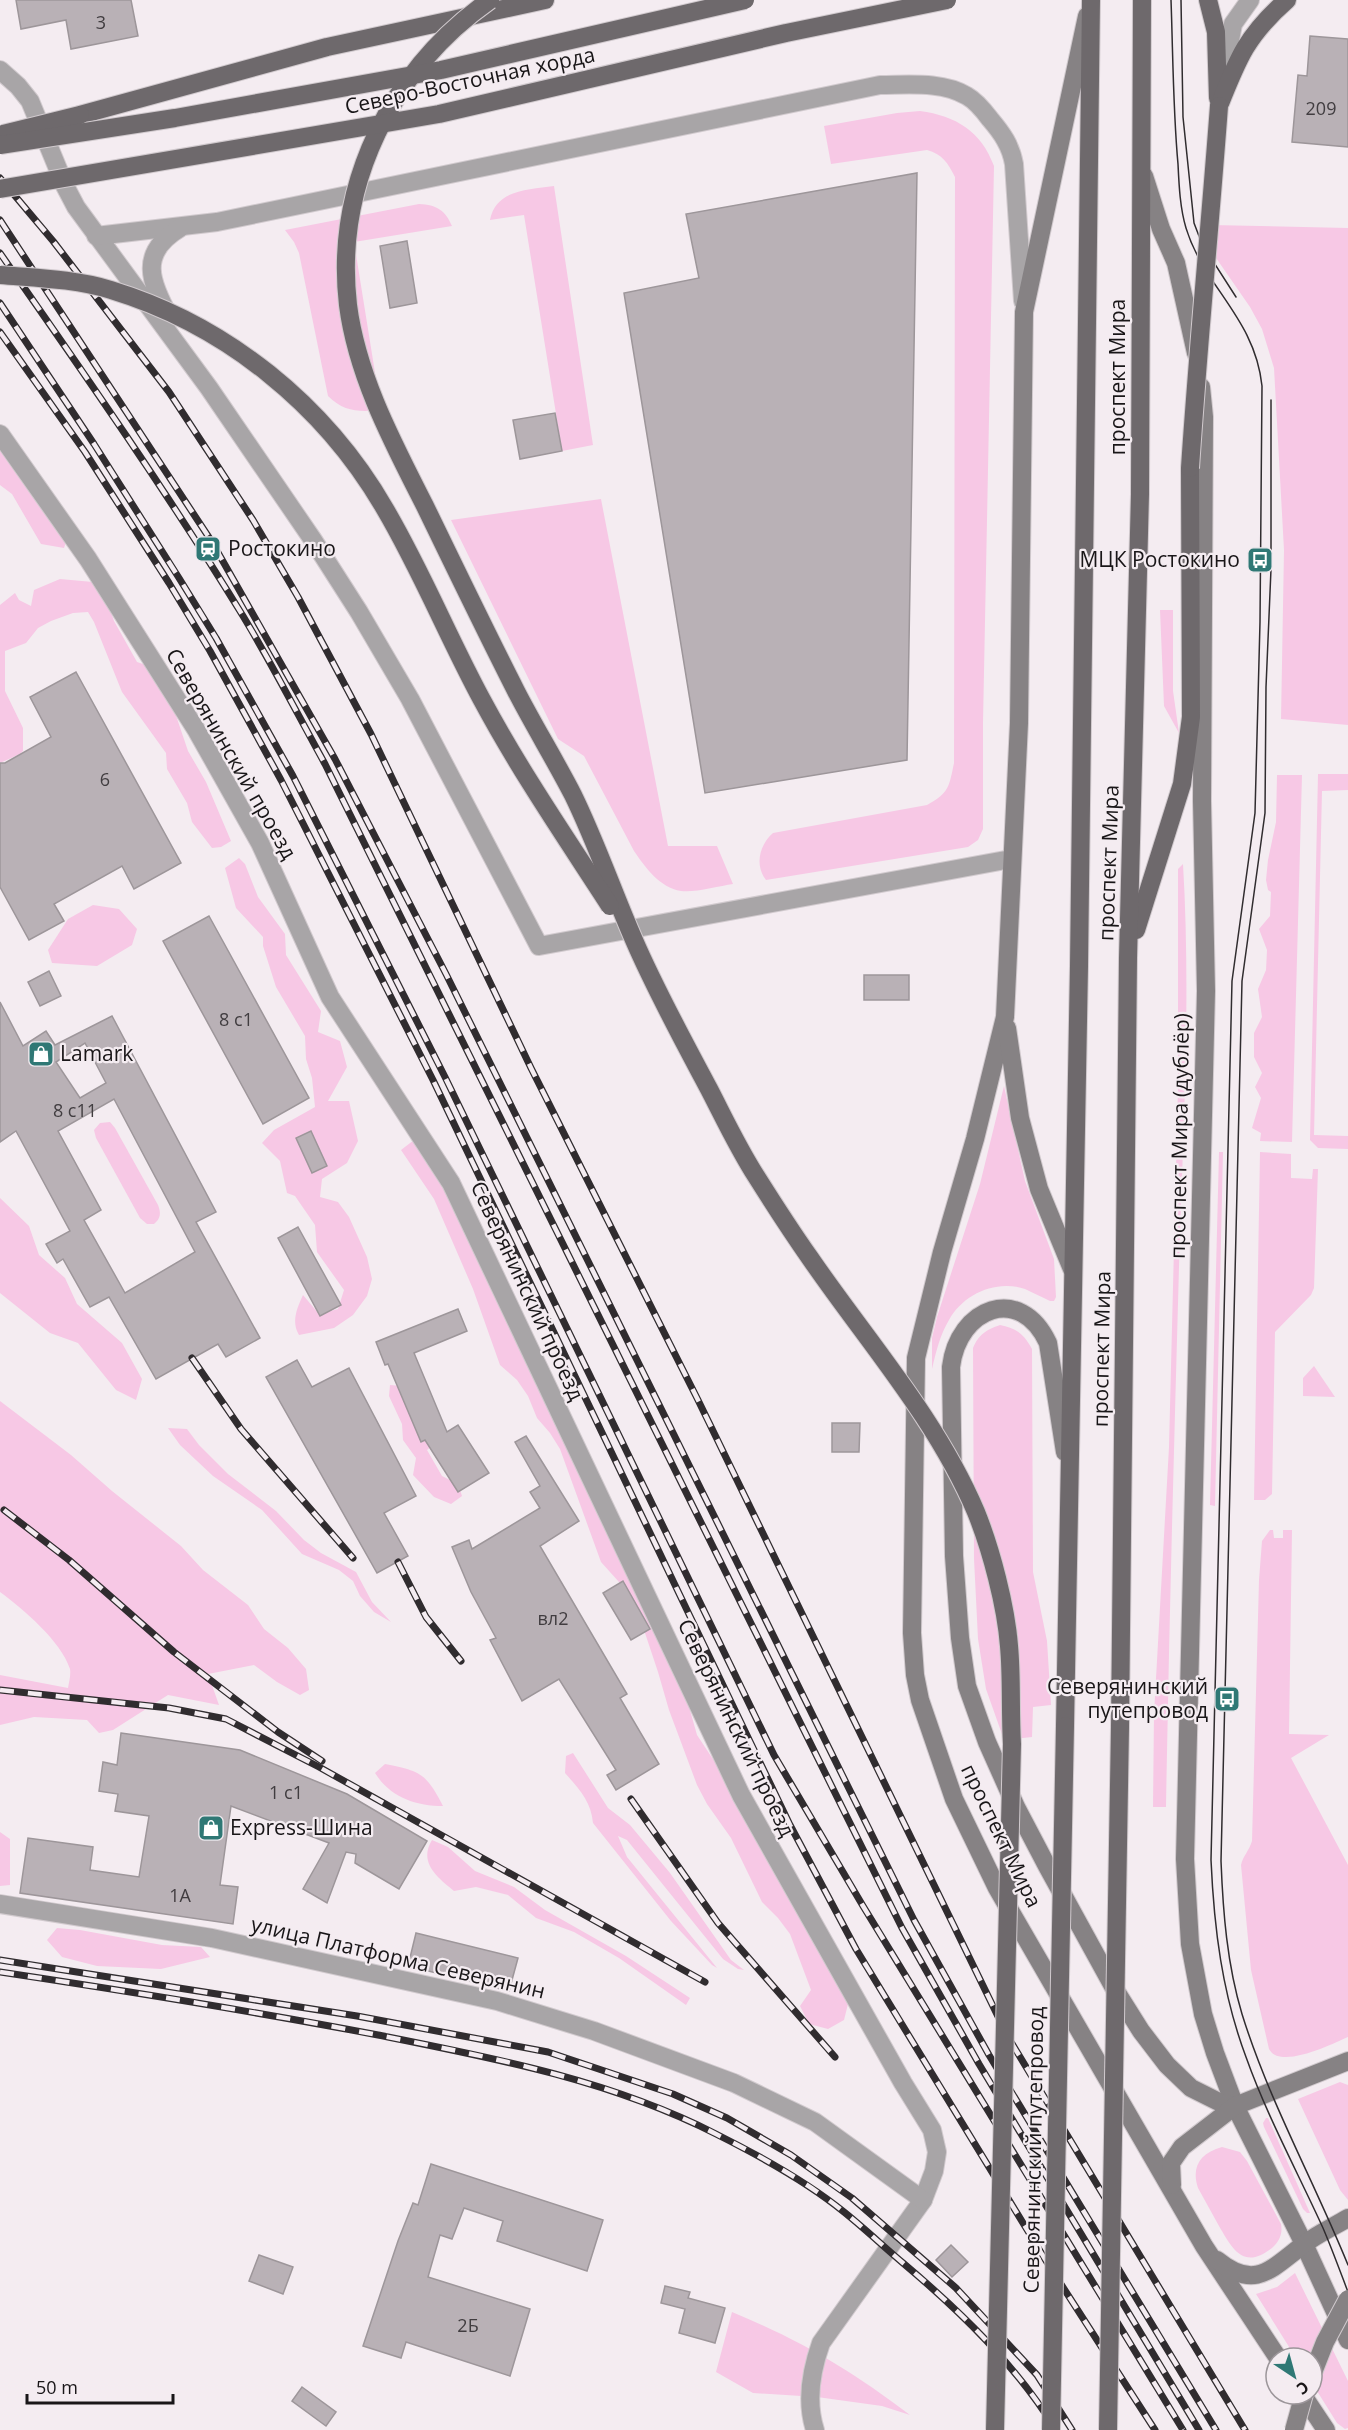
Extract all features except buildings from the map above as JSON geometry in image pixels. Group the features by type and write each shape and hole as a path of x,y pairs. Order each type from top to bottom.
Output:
{"main road":[{"path":"490,0 450,31 422,60 393,100 373,138 358,182 349,221 346,264 348,306 358,352 374,399 406,469 519,696 573,796 636,945 687,1048 753,1171 810,1258 892,1369 950,1458 977,1515 997,1581 1010,1644 1012,1744 995,2430"},
{"path":"0,135 327,47 544,0"},
{"name":"Северо-Восточная хорда","path":"0,146 175,118 441,70 745,0"},
{"name":"Северо-Восточная хорда","path":"0,189 439,114 786,33 947,0"},
{"name":"проспект Мира","path":"1090,0 1024,312 1019,711 1005,1017 916,1358 912,1633 915,1675 920,1700 954,1799 997,1888 1204,2246"},
{"name":"проспект Мира","path":"1065,1726 1079,966 1090,0"},
{"name":"проспект Мира","path":"1108,2430 1120,1727 1128,957 1138,593 1142,0"},
{"path":"1206,929 1191,717 1190,468 1218,106 1216,32 1208,0"},
{"path":"1218,106 1248,41 1263,21 1287,0"},
{"name":"проспект Мира (дублёр)","path":"1142,168 1161,230 1176,263 1194,339 1203,399 1202,801 1206,991 1185,1877 1190,1944 1203,2014 1234,2106 1304,2244 1348,2340"},
{"path":"0,275 58,280 110,289 186,319 226,342 269,374 321,421 356,466 385,510 482,700 524,774 636,945"},
{"path":"1128,957 1182,784 1191,717"},
{"name":"проспект Мира","path":"1005,1017 1023,1128 1039,1190 1072,1269"},
{"path":"1068,1473 1048,1343 1040,1328 1032,1318 1022,1312 1000,1311 980,1315 959,1337 952,1353 951,1367 954,1556 960,1638 967,1686 987,1742 1016,1807 1113,1988 1142,2031 1175,2073 1191,2088 1221,2103 1234,2106"},
{"name":"Северянинский путепровод","path":"1051,2430 1065,1726"},
{"path":"1173,2190 1171,2163 1182,2146 1234,2106 1348,2061"},
{"path":"1204,2246 1233,2272 1253,2276 1270,2270 1304,2244 1348,2218"},
{"path":"1204,2246 1270,2346"},
{"path":"1323,2346 1348,2299"},
{"path":"1294,2430 1300,2406"},
{"path":"1311,2406 1326,2430"}],"street":[{"path":"1227,57 1233,24 1250,0"},
{"path":"0,70 18,86 30,101 65,186 96,236 209,388 313,540 359,612 410,699 539,946 1011,859"},
{"path":"96,236 181,228 880,86 914,84 950,89 968,97 994,124 1012,152 1024,312"},
{"path":"181,228 165,237 154,252 151,266 153,286 209,388"},
{"name":"Северянинский проезд","path":"0,434 88,559 197,731 260,843 330,997 451,1183 741,1795 903,2083 932,2130 937,2152 934,2171 923,2200 821,2343 815,2360 810,2390 810,2414 815,2430"},
{"name":"улица Платформа Северянин","path":"0,1904 212,1938 497,2001 594,2031 734,2083 815,2122 923,2200"}],"shaded area":[{"path":"920,111 945,117 966,127 982,143 994,166 983,829 978,840 968,847 766,880 760,868 760,855 765,843 773,833 927,805 944,793 951,778 954,763 955,177 944,160 927,150 831,164 824,126"},
{"path":"554,186 593,445 562,451 524,215 490,220 493,210 506,197 524,190"},
{"path":"419,204 440,209 452,226 354,242 381,410 359,411 346,408 328,396 299,253 285,230"},
{"path":"1211,225 1348,228 1348,725 1281,719 1284,550 1274,368 1262,329 1250,307 1205,242"},
{"path":"0,424 18,448 68,536 64,548 41,544 12,494 0,485"},
{"path":"601,499 668,846 717,846 733,884 681,891 666,886 643,864 584,756 558,739 451,520"},
{"path":"60,579 93,582 103,588 114,621 137,662 149,666 165,683 188,751 206,782 231,841 221,847 212,848 192,822 187,803 167,769 166,753 122,692 88,612 73,613 51,621 38,628 26,643 5,651 5,691 23,728 23,751 0,763 0,605 15,593 19,600 31,606 34,590"},
{"path":"1160,610 1173,610 1173,691 1179,733 1164,706"},
{"path":"1318,774 1348,774 1348,790 1322,791 1314,1135 1348,1136 1348,1149 1318,1148 1310,1140"},
{"path":"1277,775 1302,775 1292,1142 1260,1141 1261,1133 1252,1128 1261,1098 1255,1087 1262,1073 1254,1057 1254,1033 1262,1017 1258,989 1266,970 1267,950 1259,929 1270,916 1271,892 1268,890 1266,880 1276,822"},
{"path":"239,858 245,864 258,897 285,934 286,955 321,1011 318,1032 340,1041 347,1067 328,1101 349,1101 358,1141 347,1163 322,1179 320,1197 338,1202 349,1217 367,1257 372,1279 367,1296 353,1315 334,1328 299,1335 295,1320 303,1295 319,1314 338,1309 344,1290 317,1252 315,1225 295,1196 287,1193 280,1161 262,1143 274,1130 315,1107 312,1078 306,1059 305,1036 276,987 263,946 263,937 236,908 225,868"},
{"path":"1183,864 1186,1066 1173,1470 1166,1807 1153,1807 1154,1714 1169,1447 1178,1087 1178,869"},
{"path":"93,905 119,909 137,929 132,945 97,966 52,963 48,950 68,919"},
{"path":"1004,1086 1025,1181 1054,1259 1056,1297 1054,1301 1050,1301 1014,1286 992,1288 972,1296 955,1311 946,1326 932,1369 932,1338 937,1317 980,1184"},
{"path":"110,1122 158,1205 160,1215 154,1224 147,1224 140,1218 96,1138 94,1130 100,1123"},
{"path":"418,1125 686,1696 697,1735 738,1797 849,2000 844,2020 828,2029 809,2024 800,2006 811,1990 790,1934 762,1902 731,1838 707,1804 697,1785 669,1710 639,1615 619,1582 601,1562 560,1449 537,1418 528,1396 517,1380 500,1365 473,1289 434,1199 401,1150 414,1140"},
{"path":"1219,1152 1223,1152 1215,1506 1210,1505"},
{"path":"1260,1152 1291,1154 1291,1178 1312,1179 1313,1169 1318,1169 1314,1288 1311,1295 1275,1332 1272,1494 1265,1500 1254,1500"},
{"path":"0,1198 29,1226 39,1255 65,1278 77,1304 122,1343 142,1379 136,1400 116,1390 78,1343 50,1333 0,1293"},
{"path":"1000,1325 1019,1332 1032,1349 1033,1572 1047,1641 1051,1705 1033,1707 1032,1737 1004,1740 986,1689 978,1639 974,1559 973,1348 984,1333"},
{"path":"1314,1366 1335,1397 1303,1396 1303,1378"},
{"path":"390,1385 402,1386 434,1444 427,1450 442,1476 458,1484 462,1496 451,1504 434,1497 413,1475 416,1458 403,1440 402,1424 389,1396"},
{"path":"0,1401 71,1455 181,1546 203,1570 248,1605 264,1629 288,1648 306,1669 309,1690 300,1695 254,1665 208,1674 219,1705 168,1695 113,1730 99,1733 87,1720 34,1717 0,1725 0,1675 68,1688 70,1669 50,1637 30,1616 0,1592"},
{"path":"168,1428 187,1429 199,1445 228,1474 276,1511 304,1540 321,1553 356,1572 372,1602 391,1622 374,1612 360,1596 353,1581 339,1570 302,1554 262,1510 213,1476 180,1445"},
{"path":"1270,1530 1273,1530 1274,1538 1283,1538 1283,1530 1292,1530 1289,1734 1329,1735 1291,1758 1348,1865 1348,2037 1307,2054 1284,2057 1275,2055 1269,2049 1251,1970 1241,1865 1252,1841 1259,1580 1262,1541"},
{"path":"573,1753 608,1808 630,1825 670,1873 731,1960 744,1970 738,1969 723,1959 627,1840 618,1836 627,1857 717,1968 712,1965 671,1921 593,1823 587,1802 565,1773 566,1756"},
{"path":"385,1764 421,1775 432,1786 443,1806 413,1802 396,1794 375,1773"},
{"path":"0,1832 10,1839 10,1885 0,1886"},
{"path":"432,1840 448,1847 475,1871 514,1887 545,1910 626,1956 690,1998 686,2005 619,1958 574,1932 536,1918 508,1895 476,1887 454,1891 436,1875 429,1863 428,1848"},
{"path":"57,1928 162,1945 201,1947 210,1957 161,1969 97,1966 62,1957 47,1940"},
{"path":"1340,2082 1348,2085 1348,2200 1340,2190 1298,2099"},
{"path":"1268,2118 1310,2213 1303,2209 1264,2127 1263,2123"},
{"path":"1222,2147 1240,2152 1247,2161 1281,2224 1281,2234 1278,2240 1262,2255 1246,2257 1234,2249 1198,2188 1196,2174 1199,2162 1208,2153"},
{"path":"1295,2273 1348,2381 1348,2428 1345,2429 1337,2423 1324,2402 1324,2346 1288,2346 1256,2294 1277,2287"},
{"path":"732,2312 824,2357 910,2415 882,2406 817,2397 753,2393 716,2372"}],"tram line":[{"path":"1171,0 1175,123 1184,220 1194,249 1204,268 1250,341 1262,386 1260,622 1255,813 1232,981 1212,1885 1225,1984 1238,2033 1263,2101 1323,2228 1348,2292"},
{"path":"1181,0 1183,117 1194,223 1202,244 1236,297"},
{"path":"1271,400 1271,569 1266,687 1265,813 1242,981 1221,1861 1227,1938 1242,2014 1278,2110 1348,2265"}],"railway":[{"path":"0,178 53,241 169,392 253,520 298,597 371,734 531,1068 698,1400 1008,2037 1245,2430"},
{"path":"0,220 212,542 335,759 446,974 914,1920 989,2055 1216,2430"},
{"path":"0,253 155,478 243,616 275,671 325,764 902,1928 979,2064 1199,2430"},
{"path":"0,303 94,444 179,578 216,638 293,776 445,1077 774,1755 863,1906 1183,2430"},
{"path":"0,332 85,452 210,651 281,780 433,1080 790,1825 856,1949 1048,2264 1155,2430"},
{"path":"192,1358 241,1429 353,1558"},
{"path":"4,1510 69,1560 174,1652 278,1732 322,1761"},
{"path":"398,1562 426,1617 461,1661"},
{"path":"0,1690 169,1708 226,1719 319,1767 705,1982"},
{"path":"631,1799 718,1923 835,2057"},
{"path":"0,1960 357,2016 548,2052 673,2094 727,2118 791,2155 852,2198 956,2288 1037,2375 1072,2430"},
{"path":"0,1972 237,2010 378,2035 508,2062 593,2085 676,2115 733,2142 782,2170 814,2190 851,2218 946,2301 986,2340 1023,2383 1056,2430"}],"place":[{"name":"Ростокино","path":"208,549"},
{"name":"МЦК Ростокино","path":"1260,560"},
{"name":"Lamark","path":"41,1054"},
{"name":"Северянинский путепровод","path":"1227,1699"},
{"name":"Express-Шина","path":"211,1828"}]}
